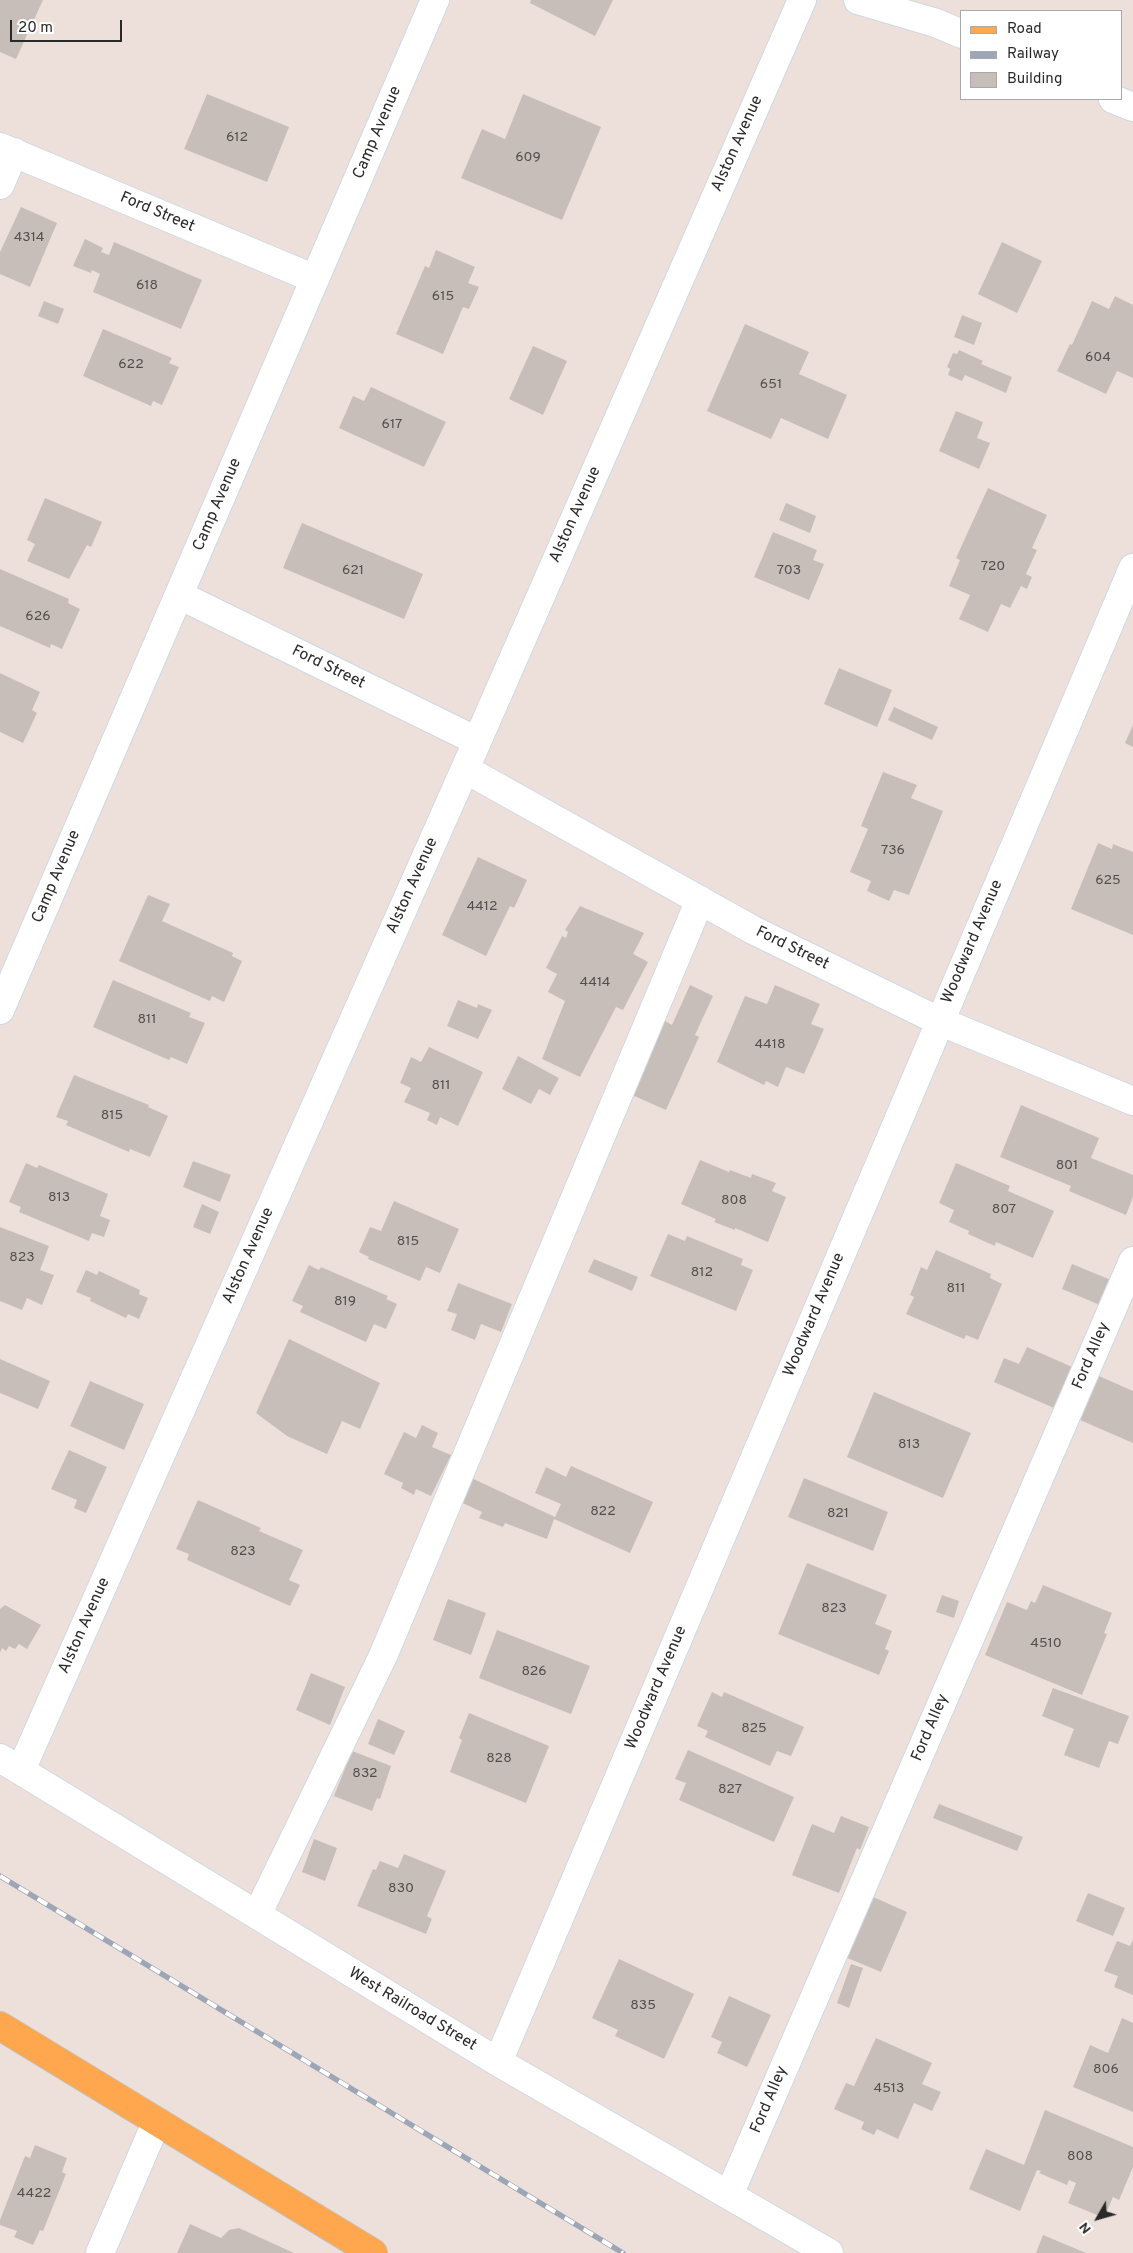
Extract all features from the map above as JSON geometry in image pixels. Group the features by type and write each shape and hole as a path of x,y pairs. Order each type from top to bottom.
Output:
{"main road":[{"path":"0,2026 156,2123 373,2253"}],"street":[{"name":"Camp Avenue","path":"0,1010 435,0"},
{"name":"Alston Avenue","path":"10,1764 465,769 802,0"},
{"path":"858,0 936,23 960,33"},
{"path":"1115,100 1133,108"},
{"name":"Ford Street","path":"7,149 315,279"},
{"path":"0,185 7,149"},
{"name":"Woodward Avenue","path":"498,2062 1133,568"},
{"name":"Ford Street","path":"179,595 477,741"},
{"name":"Ford Street","path":"465,769 753,930 939,1021 1133,1101"},
{"path":"257,1915 383,1656 700,900"},
{"name":"Ford Alley","path":"729,2196 1133,1261"},
{"name":"West Railroad Street","path":"10,1764 498,2062 829,2253"},
{"path":"100,2253 156,2123"}],"building":[{"path":"0,0 43,0 16,59 0,52"},
{"path":"531,0 613,0 595,36 530,3"},
{"path":"207,94 289,127 267,182 184,149"},
{"path":"523,94 601,127 562,220 461,178 482,129 505,139"},
{"path":"21,207 57,223 30,287 0,274 0,252"},
{"path":"85,239 103,248 101,252 109,255 114,242 202,280 181,329 93,292 100,274 92,270 91,273 73,266"},
{"path":"1002,242 1042,261 1017,313 978,294"},
{"path":"436,250 475,267 468,283 479,287 469,309 463,307 443,354 396,334 425,266 429,268"},
{"path":"1115,296 1133,305 1133,378 1117,371 1106,394 1057,371 1070,344 1072,345 1092,301 1109,309"},
{"path":"44,301 64,309 58,324 38,316"},
{"path":"962,315 982,323 974,345 954,337"},
{"path":"745,324 809,352 799,374 847,395 828,439 781,418 771,439 707,411"},
{"path":"103,329 172,358 169,363 179,367 162,405 153,401 151,406 83,376"},
{"path":"533,346 567,361 543,415 509,399"},
{"path":"959,350 983,361 981,364 1012,377 1006,393 965,375 962,381 948,375 950,369 947,367 953,353 957,354"},
{"path":"371,387 446,422 424,467 339,428 353,396 364,401"},
{"path":"956,411 983,422 977,438 990,443 979,469 939,451"},
{"path":"988,488 1047,515 1032,548 1037,550 1026,574 1032,577 1027,589 1021,586 1010,608 1001,604 988,632 959,619 970,595 949,586 960,560 956,558"},
{"path":"45,498 102,522 91,547 87,545 69,579 27,561 35,544 27,540"},
{"path":"786,503 816,516 810,533 779,520"},
{"path":"302,523 423,574 404,619 283,568"},
{"path":"773,532 817,550 813,560 824,564 809,600 754,577"},
{"path":"0,569 69,599 68,603 80,609 62,649 51,644 50,648 0,626"},
{"path":"839,668 892,690 877,727 824,704"},
{"path":"0,673 40,692 32,710 37,713 23,743 0,732"},
{"path":"894,707 938,727 932,740 888,720"},
{"path":"1133,725 1133,747 1125,743"},
{"path":"883,772 917,785 911,798 943,811 909,895 894,890 889,901 867,891 871,881 850,872 868,829 861,826"},
{"path":"1098,843 1112,849 1113,844 1133,852 1133,935 1071,909"},
{"path":"478,857 527,880 514,908 510,906 486,956 442,935"},
{"path":"148,895 170,904 162,921 233,953 232,956 242,961 224,1002 212,996 210,1001 119,961"},
{"path":"580,906 644,933 633,954 648,962 623,1010 616,1007 580,1077 542,1059 565,1001 548,992 557,974 546,968 562,936 566,938 568,932 565,930"},
{"path":"113,980 191,1013 189,1017 205,1023 187,1064 171,1057 169,1060 93,1027"},
{"path":"690,985 713,996 695,1035 699,1037 666,1110 632,1095 665,1021 672,1025"},
{"path":"775,985 820,1004 811,1024 824,1029 804,1074 786,1067 778,1087 766,1081 764,1085 717,1062 745,996 767,1004"},
{"path":"458,1000 477,1008 478,1004 492,1010 478,1039 447,1026"},
{"path":"429,1047 483,1072 458,1126 440,1117 437,1125 427,1120 430,1113 404,1102 411,1088 400,1083 411,1057 421,1062"},
{"path":"518,1056 559,1078 550,1095 539,1089 531,1104 502,1089"},
{"path":"74,1075 149,1105 148,1107 168,1116 150,1157 130,1149 129,1152 66,1125 68,1121 56,1117"},
{"path":"1021,1105 1099,1138 1091,1158 1133,1175 1133,1197 1126,1215 1069,1191 1071,1186 1000,1157"},
{"path":"700,1160 729,1172 730,1170 751,1178 752,1174 776,1183 772,1191 786,1197 768,1242 735,1228 735,1230 714,1222 716,1219 681,1204"},
{"path":"193,1161 231,1175 220,1202 183,1187"},
{"path":"26,1163 37,1168 39,1165 108,1194 100,1216 110,1220 104,1237 92,1233 89,1241 19,1212 21,1207 9,1202"},
{"path":"956,1163 1010,1186 1008,1191 1054,1211 1033,1258 996,1242 995,1246 968,1234 969,1231 949,1222 954,1210 939,1203"},
{"path":"394,1201 459,1229 440,1273 426,1267 420,1281 368,1259 369,1257 359,1252 370,1227 381,1231"},
{"path":"202,1204 219,1212 210,1234 193,1227"},
{"path":"0,1227 49,1246 40,1270 54,1275 42,1305 27,1298 22,1310 0,1301"},
{"path":"668,1234 685,1241 687,1236 743,1259 741,1265 753,1270 736,1311 650,1276"},
{"path":"936,1250 991,1274 990,1278 1002,1284 978,1340 966,1335 964,1339 906,1314 914,1297 910,1295 921,1267 927,1270"},
{"path":"594,1259 638,1277 632,1291 588,1272"},
{"path":"1072,1264 1111,1280 1100,1305 1062,1289"},
{"path":"309,1265 319,1270 321,1267 388,1296 386,1299 397,1304 386,1329 374,1324 366,1342 300,1312 303,1306 292,1301"},
{"path":"86,1270 97,1275 99,1271 140,1290 139,1294 148,1298 139,1319 128,1314 126,1318 90,1301 91,1298 76,1292"},
{"path":"458,1283 512,1304 501,1332 481,1324 475,1340 451,1330 457,1314 447,1311"},
{"path":"289,1339 380,1383 360,1429 342,1421 327,1454 287,1436 256,1413"},
{"path":"1027,1347 1072,1367 1054,1408 994,1382 1004,1358 1019,1364"},
{"path":"0,1359 50,1381 38,1409 0,1393"},
{"path":"1099,1376 1133,1391 1133,1443 1080,1420"},
{"path":"90,1381 144,1404 124,1450 70,1426"},
{"path":"874,1392 971,1433 943,1498 847,1457"},
{"path":"422,1425 438,1433 432,1447 451,1455 431,1496 416,1489 414,1495 401,1488 403,1483 384,1474 404,1432 416,1438"},
{"path":"69,1450 107,1467 86,1513 74,1508 77,1500 51,1489"},
{"path":"571,1466 653,1502 630,1553 554,1519 547,1539 505,1523 503,1527 479,1518 482,1512 456,1500 467,1476 555,1517 561,1504 535,1493 546,1467 566,1477"},
{"path":"804,1478 888,1512 873,1551 788,1517"},
{"path":"198,1500 261,1528 259,1531 303,1550 289,1580 300,1585 290,1606 187,1560 189,1554 176,1549"},
{"path":"807,1563 887,1595 875,1624 892,1631 885,1649 889,1651 879,1675 778,1634"},
{"path":"1043,1585 1112,1613 1104,1633 1107,1634 1082,1695 985,1655 1007,1602 1027,1610 1031,1601 1035,1603"},
{"path":"942,1595 959,1601 954,1618 936,1612"},
{"path":"448,1599 486,1613 471,1655 433,1640"},
{"path":"5,1605 41,1625 27,1649 19,1644 15,1649 9,1646 6,1651 2,1648 0,1653 0,1609"},
{"path":"497,1630 590,1666 571,1714 479,1678"},
{"path":"311,1673 345,1687 330,1725 296,1710"},
{"path":"1053,1688 1129,1716 1118,1744 1109,1741 1099,1768 1064,1755 1074,1729 1042,1716"},
{"path":"712,1692 722,1697 724,1692 804,1727 791,1756 777,1751 770,1766 705,1737 708,1731 697,1726"},
{"path":"469,1713 549,1746 526,1803 450,1772 462,1740 459,1738"},
{"path":"378,1719 405,1731 394,1755 368,1744"},
{"path":"688,1750 794,1797 774,1842 679,1800 686,1783 675,1779"},
{"path":"352,1751 391,1766 380,1799 377,1798 372,1811 334,1796"},
{"path":"939,1804 1023,1837 1017,1851 933,1818"},
{"path":"841,1816 869,1827 860,1850 857,1848 839,1893 792,1875 812,1824 834,1833"},
{"path":"314,1839 337,1848 325,1881 302,1872"},
{"path":"404,1854 446,1871 427,1916 432,1919 426,1934 357,1906 373,1869 376,1870 380,1861 398,1868"},
{"path":"1088,1893 1125,1908 1113,1936 1076,1921"},
{"path":"871,1896 907,1912 881,1972 845,1957"},
{"path":"1133,1940 1133,1995 1114,1987 1118,1976 1104,1971 1117,1941 1130,1946"},
{"path":"619,1959 694,1994 664,2059 615,2036 618,2030 592,2018"},
{"path":"851,1964 863,1968 849,2008 837,2003"},
{"path":"729,1996 771,2015 747,2067 717,2053 722,2042 711,2037"},
{"path":"1122,2018 1133,2023 1133,2112 1073,2087 1090,2045 1108,2053"},
{"path":"876,2038 932,2063 922,2084 941,2092 932,2111 914,2103 898,2139 877,2129 874,2135 861,2129 864,2122 834,2109 846,2083 854,2086"},
{"path":"1045,2110 1133,2147 1133,2167 1119,2200 1113,2197 1104,2218 1068,2203 1076,2183 1069,2180 1067,2185 1039,2173 1041,2171 1037,2170 1020,2211 969,2189 986,2149 1024,2165"},
{"path":"35,2145 67,2158 62,2172 66,2174 43,2231 40,2230 33,2245 14,2237 17,2231 0,2225 0,2220 25,2156 30,2158"},
{"path":"190,2224 221,2238 229,2230 239,2228 294,2253 177,2253"},
{"path":"1043,2235 1086,2253 1036,2253"}],"railway":[{"path":"0,1876 623,2253"}]}
